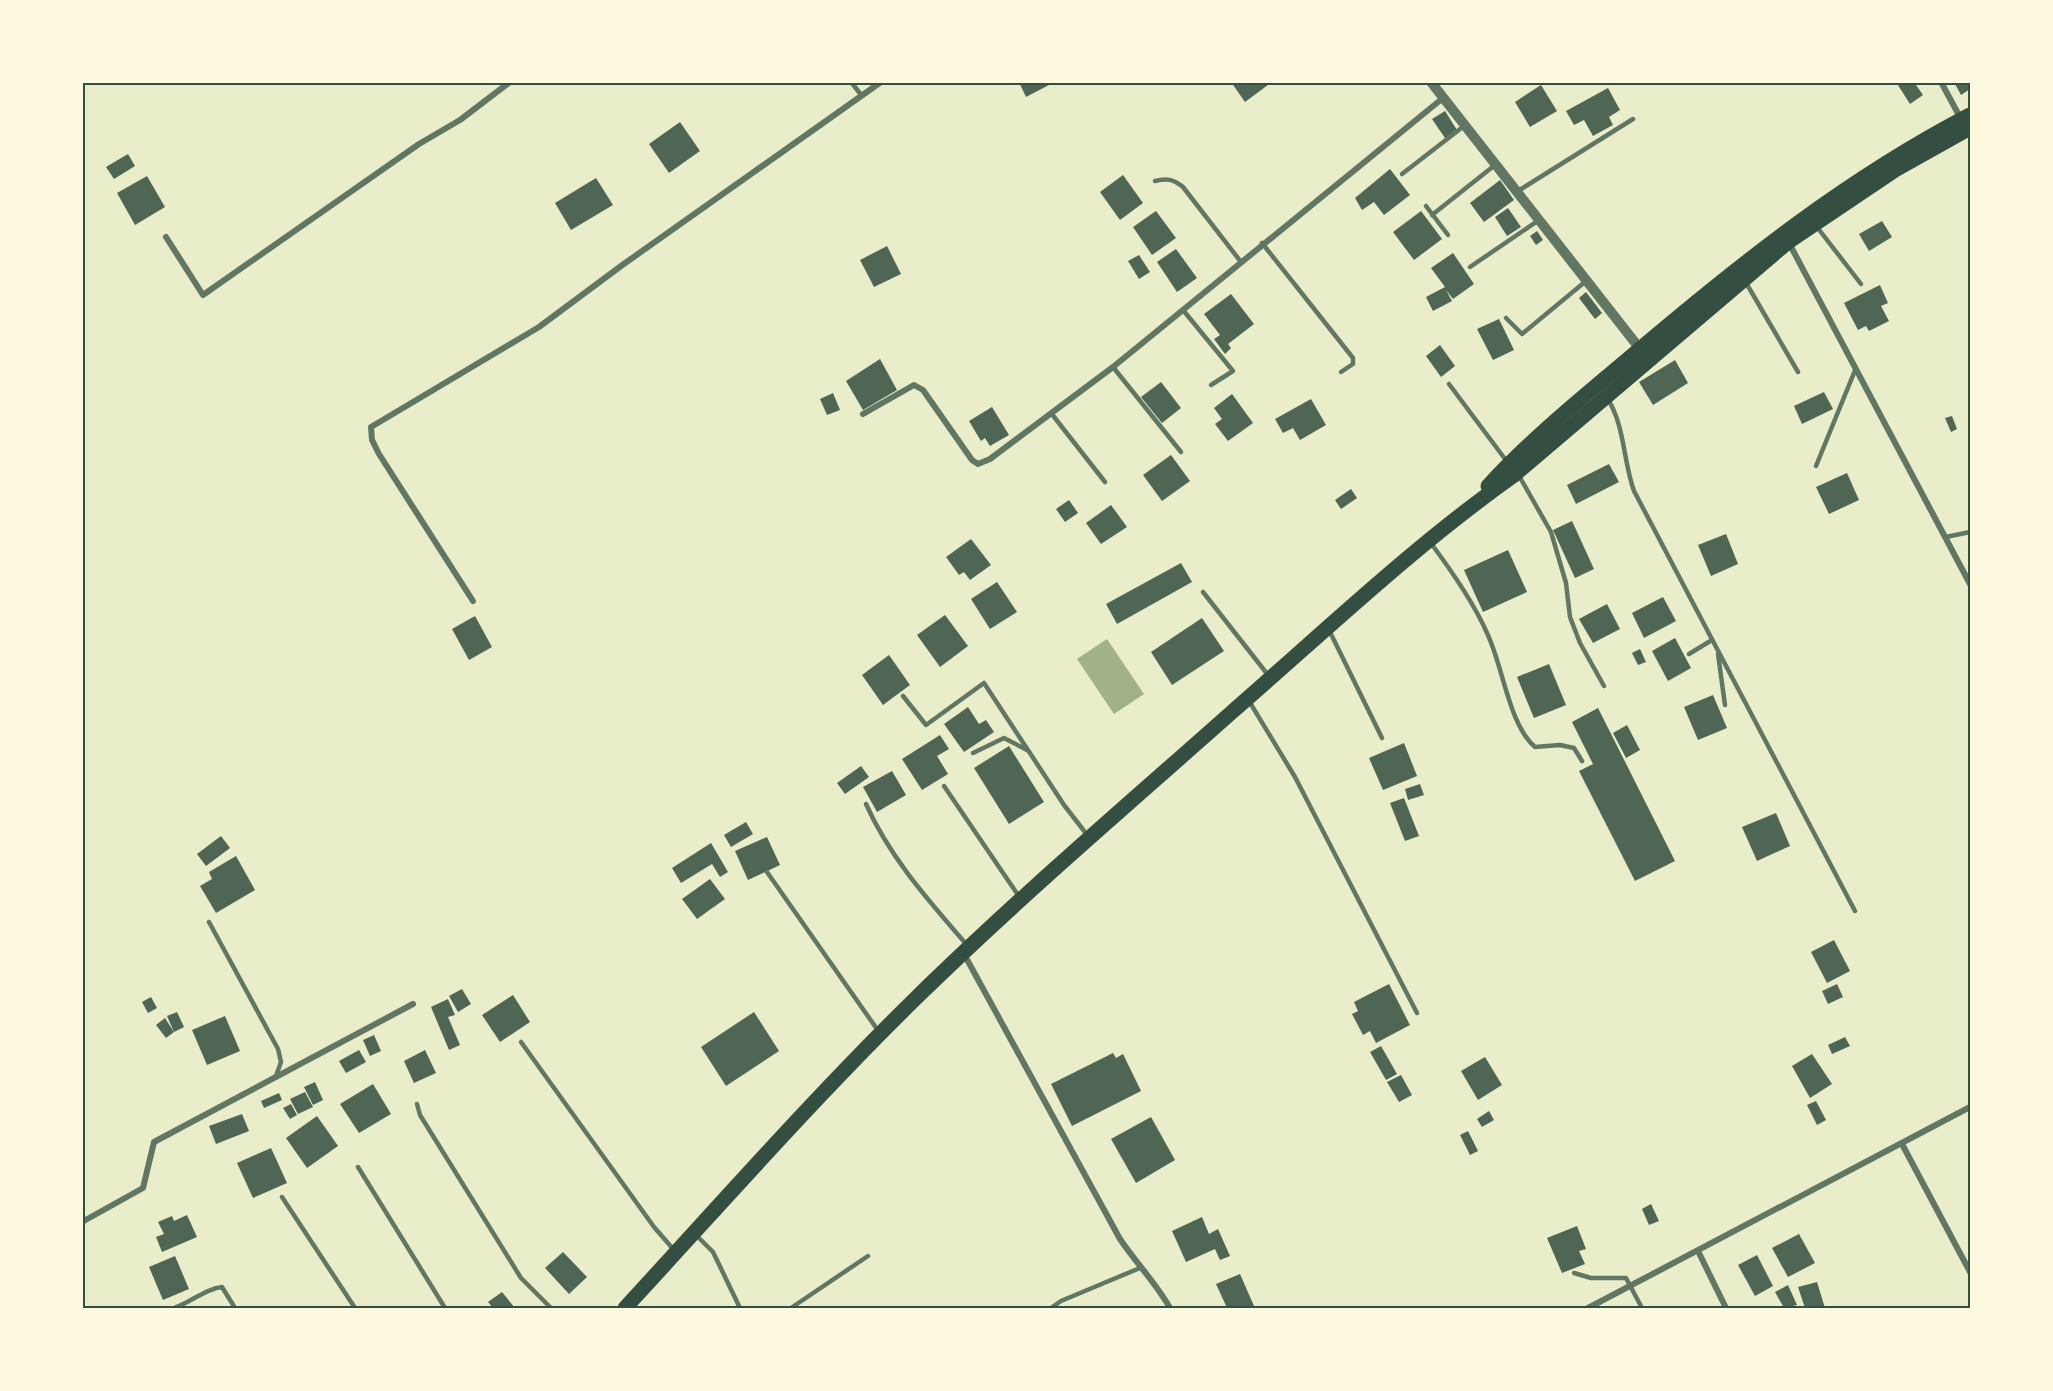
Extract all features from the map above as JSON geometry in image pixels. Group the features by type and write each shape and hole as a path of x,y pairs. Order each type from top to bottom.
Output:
{"main road":[{"path":"1513,468 1605,396 1644,354 1788,242 1967,121"},
{"path":"625,1308 881,1034 966,950 1247,699 1644,354 1735,268 1815,208 1889,160 1967,121"}],"street":[{"path":"166,237 203,295 419,144 460,120 510,82"},
{"path":"473,601 379,454 372,440 370,428 539,327 880,82"},
{"path":"1431,82 1644,354"},
{"path":"1941,82 1967,121"},
{"path":"863,414 911,385 918,387 964,452 978,464 990,459 1113,367 1262,243 1443,98"},
{"path":"1788,242 1857,367 1971,584"},
{"path":"966,950 1120,1239 1140,1268 1158,1288 1170,1308"},
{"path":"82,1222 143,1188 154,1142 413,1004"},
{"path":"1588,1308 1971,1107"},
{"path":"1902,1144 1971,1272"},
{"path":"1698,1251 1726,1308"}],"lane":[{"path":"852,82 862,96"},
{"path":"1517,192 1633,119"},
{"path":"1402,174 1465,126"},
{"path":"1432,215 1495,165"},
{"path":"1155,181 1165,178 1175,180 1183,187 1241,262"},
{"path":"1426,206 1448,235"},
{"path":"1470,267 1539,220"},
{"path":"1814,224 1861,284"},
{"path":"1262,243 1353,358 1353,364 1341,372"},
{"path":"1743,278 1798,372"},
{"path":"1506,318 1522,334 1586,281"},
{"path":"1183,310 1232,368 1232,374 1211,385"},
{"path":"1113,367 1181,452"},
{"path":"1816,466 1857,367"},
{"path":"1449,384 1513,468 1551,532 1566,583 1570,617 1580,643 1604,686"},
{"path":"1605,396 1616,412 1628,475 1634,491 1855,911"},
{"path":"1051,413 1105,482"},
{"path":"1946,537 1971,532"},
{"path":"1429,542 1470,600 1487,632 1502,671 1516,723 1525,738 1535,747 1560,745 1574,748 1582,761"},
{"path":"1203,592 1271,679"},
{"path":"1328,629 1382,738"},
{"path":"1689,654 1712,640"},
{"path":"1718,651 1725,705"},
{"path":"903,696 926,725 984,683 1027,750 1090,838"},
{"path":"1247,699 1295,777 1417,1013"},
{"path":"973,753 1004,738 1027,750"},
{"path":"944,786 1021,899"},
{"path":"866,804 877,830 966,950"},
{"path":"767,872 881,1034"},
{"path":"209,922 278,1049 281,1062 274,1078"},
{"path":"521,1042 654,1227 676,1252"},
{"path":"417,1104 420,1115 521,1278 551,1308"},
{"path":"358,1167 445,1308"},
{"path":"282,1197 354,1308"},
{"path":"694,1233 712,1252 740,1308"},
{"path":"791,1308 868,1256"},
{"path":"1051,1308 1061,1301 1140,1268"},
{"path":"1574,1273 1591,1278 1626,1278 1642,1308"},
{"path":"174,1308 194,1300 211,1288 222,1287 235,1308"}],"shaded area":[{"path":"1107,639 1144,694 1114,714 1077,659"}],"building":[{"path":"1019,82 1048,82 1049,85 1026,97"},
{"path":"1231,82 1272,82 1245,102"},
{"path":"1896,82 1914,82 1923,95 1910,104"},
{"path":"1954,82 1970,82 1970,89 1961,95"},
{"path":"1541,85 1557,111 1530,127 1515,102"},
{"path":"1608,88 1620,110 1609,117 1613,125 1593,136 1584,120 1574,125 1566,111"},
{"path":"1445,111 1457,130 1445,138 1432,119"},
{"path":"680,122 700,151 669,173 649,144"},
{"path":"128,154 135,166 114,179 106,167"},
{"path":"1390,169 1410,195 1384,215 1374,202 1362,210 1355,198"},
{"path":"1123,175 1143,203 1120,220 1100,192"},
{"path":"147,176 165,207 135,225 117,193"},
{"path":"596,178 613,205 571,230 555,203"},
{"path":"1500,180 1514,200 1484,222 1470,203"},
{"path":"1508,208 1521,227 1507,236 1495,217"},
{"path":"1156,211 1176,238 1152,255 1133,227"},
{"path":"1421,211 1442,239 1414,260 1393,232"},
{"path":"1882,221 1892,237 1869,251 1859,234"},
{"path":"1537,231 1543,240 1536,245 1530,236"},
{"path":"887,246 901,274 874,287 860,260"},
{"path":"1176,249 1197,278 1177,292 1157,262"},
{"path":"1453,253 1474,284 1453,299 1446,290 1452,301 1433,311 1426,297 1445,287 1431,268"},
{"path":"1139,255 1150,272 1139,279 1128,261"},
{"path":"1880,285 1888,303 1881,306 1889,321 1869,331 1866,326 1858,330 1844,303"},
{"path":"1586,292 1602,313 1595,319 1579,298"},
{"path":"1231,294 1254,324 1228,344 1231,348 1225,354 1214,339 1220,335 1204,314"},
{"path":"1499,319 1514,350 1493,360 1477,329"},
{"path":"1440,345 1455,366 1441,377 1426,356"},
{"path":"880,359 897,390 863,410 846,381"},
{"path":"1675,360 1688,383 1653,405 1639,382"},
{"path":"1161,382 1181,408 1162,423 1141,397"},
{"path":"1824,392 1833,409 1802,424 1794,406"},
{"path":"833,393 840,410 827,415 820,399"},
{"path":"1232,394 1253,423 1228,441 1215,424 1222,419 1214,408"},
{"path":"1311,399 1326,425 1300,440 1293,428 1283,433 1275,419"},
{"path":"992,407 1009,435 990,446 985,438 981,441 969,421"},
{"path":"1952,416 1957,429 1951,432 1945,418"},
{"path":"1171,455 1190,481 1162,501 1143,475"},
{"path":"1609,464 1619,482 1576,504 1567,485"},
{"path":"1847,473 1859,500 1829,514 1816,487"},
{"path":"1351,489 1357,498 1341,509 1335,500"},
{"path":"1069,500 1078,513 1065,522 1056,509"},
{"path":"1111,505 1127,527 1101,544 1086,523"},
{"path":"1572,521 1594,569 1575,578 1553,530"},
{"path":"1726,534 1738,564 1711,576 1698,545"},
{"path":"971,539 991,565 970,580 964,572 959,575 946,557"},
{"path":"1508,550 1527,592 1483,612 1464,570"},
{"path":"1181,563 1192,582 1117,624 1106,604"},
{"path":"997,582 1017,612 990,629 971,599"},
{"path":"1663,597 1676,621 1644,638 1632,613"},
{"path":"1607,604 1620,629 1593,643 1579,619"},
{"path":"945,615 968,646 940,667 917,635"},
{"path":"475,616 492,647 469,660 452,629"},
{"path":"1202,618 1224,651 1172,685 1151,652"},
{"path":"1675,638 1691,668 1668,681 1652,651"},
{"path":"1640,649 1646,662 1638,665 1632,653"},
{"path":"889,655 910,685 883,705 862,675"},
{"path":"1549,664 1566,705 1534,718 1517,677"},
{"path":"1713,695 1727,728 1698,740 1684,707"},
{"path":"968,707 979,724 986,720 994,732 964,752 944,724"},
{"path":"1598,708 1675,861 1635,881 1579,771 1593,764 1572,722"},
{"path":"1627,725 1640,750 1626,758 1613,733"},
{"path":"940,735 949,749 937,756 948,774 922,790 902,759"},
{"path":"1404,743 1417,776 1383,790 1369,758"},
{"path":"1009,746 1044,802 1009,824 974,768"},
{"path":"861,766 869,777 845,794 837,783"},
{"path":"892,771 906,795 877,812 863,787"},
{"path":"1420,784 1424,795 1408,800 1405,789"},
{"path":"1404,798 1419,836 1405,841 1390,803"},
{"path":"1776,813 1790,846 1757,861 1742,827"},
{"path":"746,822 753,834 731,847 724,835"},
{"path":"221,836 230,848 206,866 197,854"},
{"path":"767,837 780,865 748,880 735,851"},
{"path":"711,843 728,872 720,877 712,864 681,883 672,868"},
{"path":"236,856 255,890 216,913 200,886 212,879 209,872"},
{"path":"710,879 725,899 697,919 682,899"},
{"path":"1834,940 1850,971 1827,983 1811,952"},
{"path":"1389,984 1410,1025 1376,1043 1370,1031 1363,1035 1352,1014 1358,1011 1354,1002"},
{"path":"1837,984 1843,997 1828,1004 1822,991"},
{"path":"462,989 471,1004 458,1012 449,996"},
{"path":"513,995 530,1022 500,1042 482,1015"},
{"path":"151,997 157,1008 148,1013 142,1002"},
{"path":"448,999 455,1015 448,1017 460,1045 449,1050 431,1007"},
{"path":"177,1012 184,1027 174,1032 167,1016"},
{"path":"754,1012 779,1051 726,1086 701,1047"},
{"path":"225,1016 240,1051 207,1065 192,1030"},
{"path":"165,1018 174,1032 166,1038 156,1025"},
{"path":"374,1035 381,1051 370,1056 363,1040"},
{"path":"1845,1037 1850,1046 1832,1054 1828,1045"},
{"path":"1381,1046 1397,1074 1386,1080 1370,1052"},
{"path":"359,1050 366,1062 346,1073 339,1061"},
{"path":"425,1050 436,1073 414,1083 404,1061"},
{"path":"1113,1053 1116,1058 1123,1054 1141,1091 1072,1126 1051,1084"},
{"path":"1812,1054 1832,1084 1810,1098 1792,1066"},
{"path":"1485,1057 1502,1085 1478,1100 1461,1071"},
{"path":"1401,1075 1412,1095 1399,1102 1387,1082"},
{"path":"315,1082 323,1100 313,1105 304,1087"},
{"path":"373,1084 391,1114 359,1133 340,1104"},
{"path":"305,1092 313,1107 298,1114 290,1099"},
{"path":"279,1093 282,1100 264,1108 261,1101"},
{"path":"1816,1101 1826,1120 1817,1125 1807,1105"},
{"path":"291,1104 297,1115 290,1119 283,1108"},
{"path":"1489,1111 1494,1120 1482,1127 1477,1119"},
{"path":"242,1114 249,1131 216,1144 209,1126"},
{"path":"317,1116 338,1146 307,1168 286,1138"},
{"path":"1151,1117 1175,1160 1136,1183 1111,1139"},
{"path":"1468,1131 1478,1151 1470,1155 1460,1135"},
{"path":"271,1148 287,1183 253,1198 237,1163"},
{"path":"1651,1204 1659,1221 1649,1225 1642,1209"},
{"path":"187,1215 197,1237 162,1252 156,1237 164,1234 158,1222 172,1216 174,1221"},
{"path":"1202,1217 1209,1234 1218,1229 1230,1256 1220,1260 1215,1249 1186,1262 1172,1231"},
{"path":"1577,1226 1586,1249 1579,1251 1585,1264 1562,1273 1547,1238"},
{"path":"1799,1234 1815,1263 1788,1277 1772,1248"},
{"path":"563,1252 587,1277 569,1294 545,1268"},
{"path":"1757,1255 1773,1286 1755,1296 1738,1265"},
{"path":"175,1256 189,1289 163,1300 149,1267"},
{"path":"1240,1274 1254,1306 1227,1308 1216,1284"},
{"path":"1817,1282 1825,1308 1805,1308 1798,1287"},
{"path":"1788,1285 1797,1305 1784,1308 1775,1292"},
{"path":"502,1292 515,1308 493,1308 488,1302"}]}
